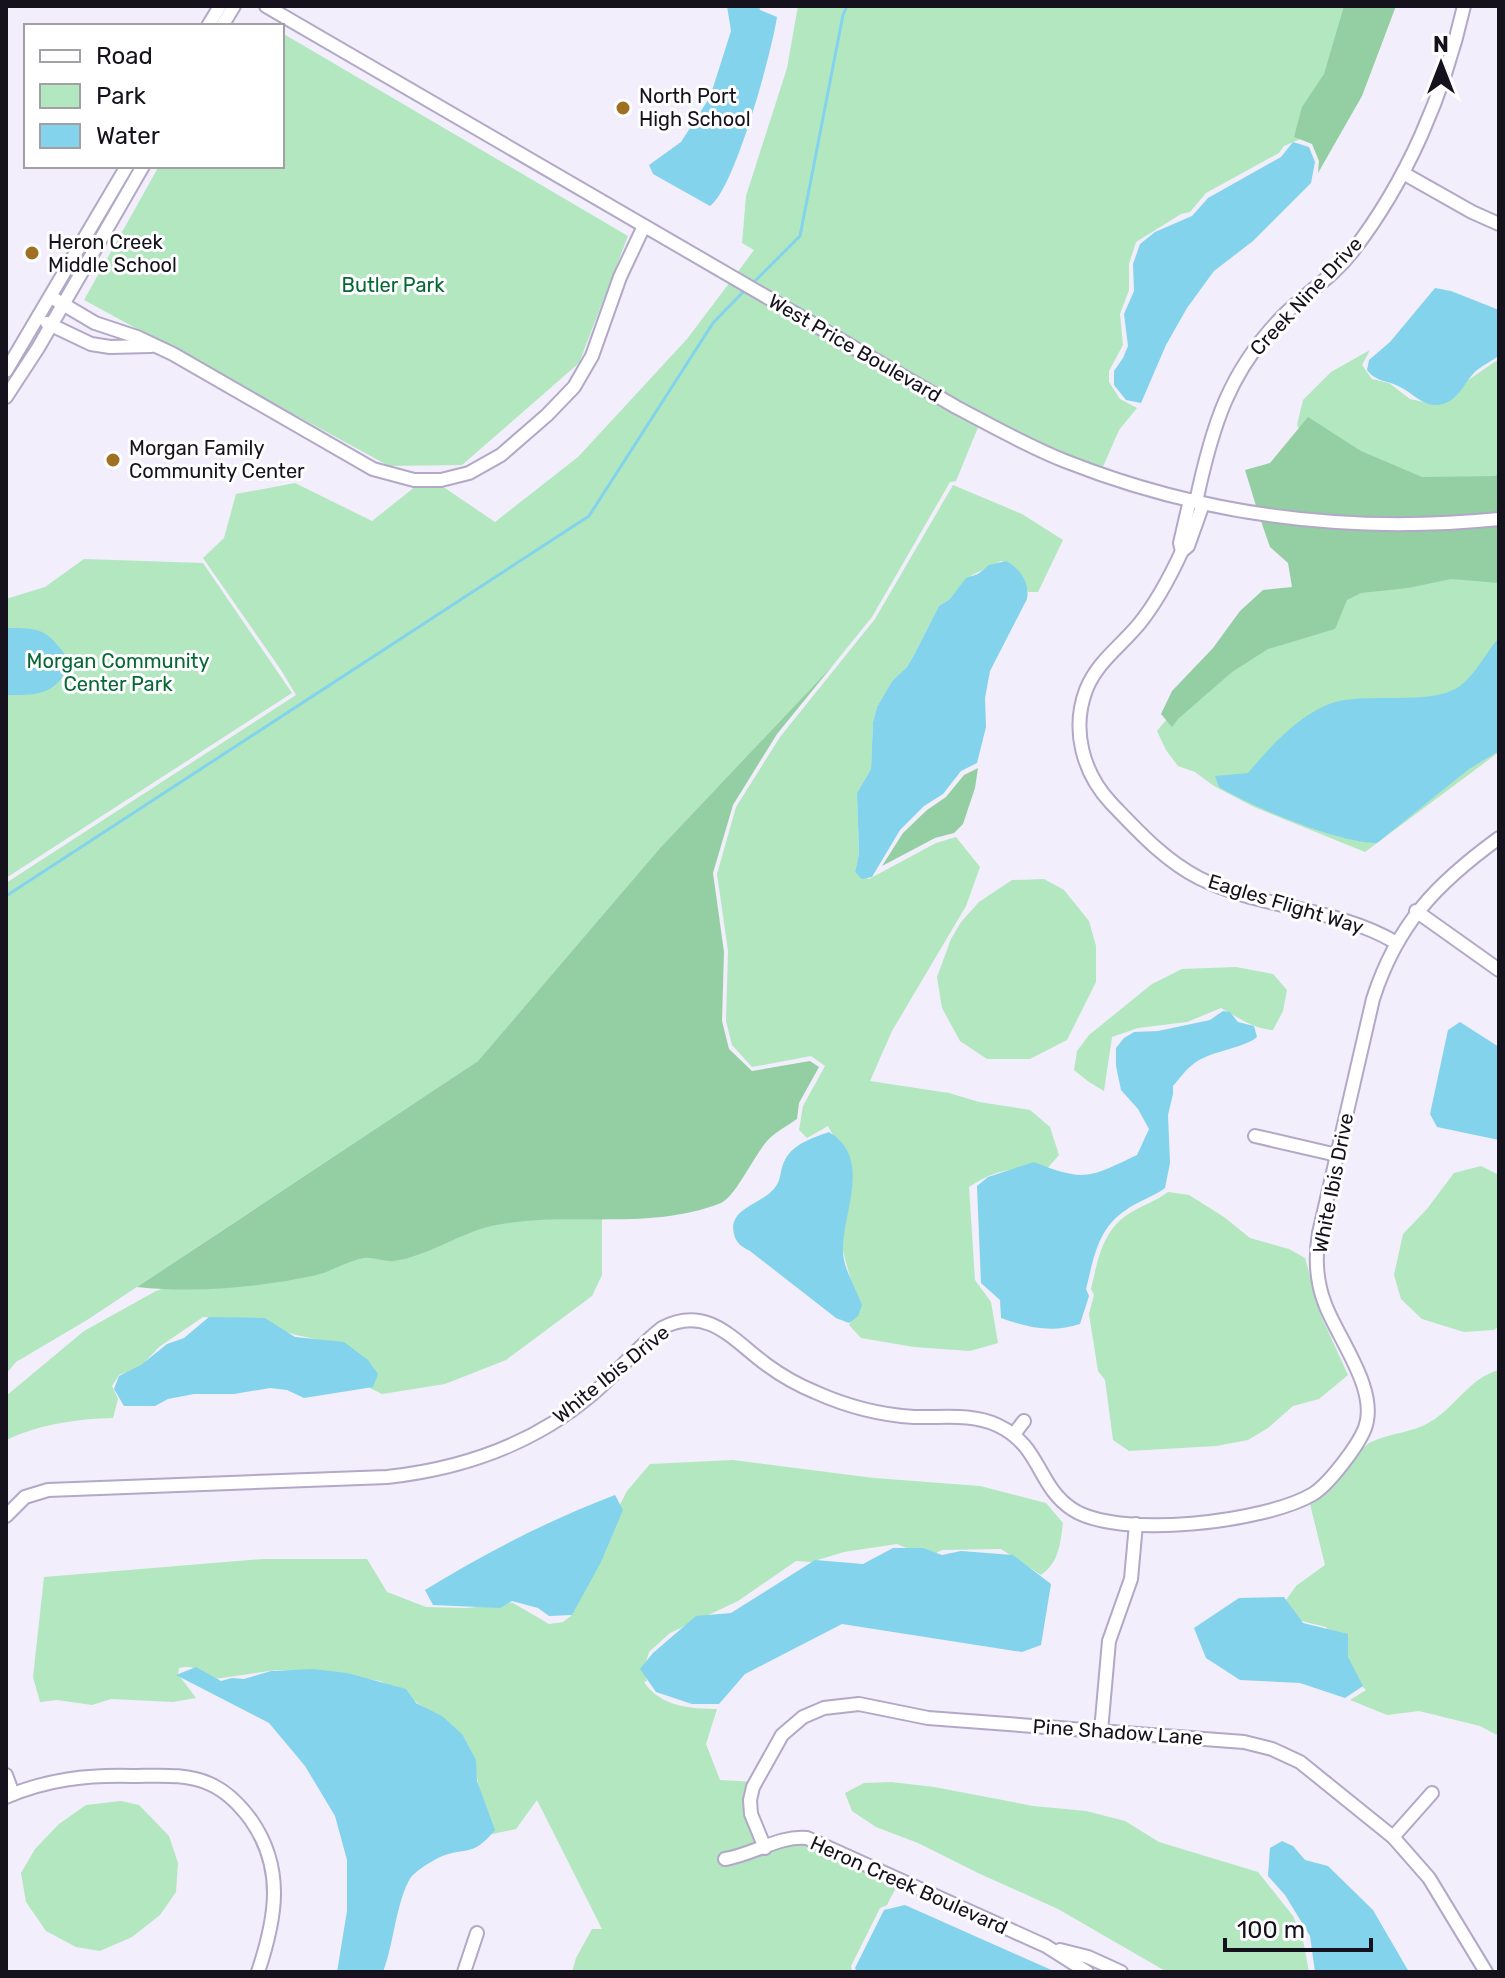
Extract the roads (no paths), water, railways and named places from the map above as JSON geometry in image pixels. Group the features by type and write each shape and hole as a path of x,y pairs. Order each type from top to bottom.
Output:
{"street":[{"path":"209,24 220,6"},
{"path":"223,24 234,6"},
{"name":"West Price Boulevard","path":"266,6 956,407 1062,460 1119,481 1196,502 1261,515 1343,524 1421,525 1499,519"},
{"name":"Creek Nine Drive","path":"1196,502 1220,409 1241,368 1268,332 1349,256 1403,173 1435,103 1464,6"},
{"path":"6,371 126,168"},
{"path":"6,397 142,168"},
{"path":"1403,173 1499,224"},
{"path":"51,297 95,323 158,347 373,469 414,480 455,478 501,455 574,387 592,356 620,277 644,226"},
{"path":"39,318 91,344 158,347"},
{"name":"Eagles Flight Way","path":"1196,502 1188,546 1182,551 1151,607 1105,658 1088,685 1079,723 1080,742 1090,775 1140,833 1188,872 1230,890 1363,926 1395,942"},
{"name":"White Ibis Drive","path":"6,1516 25,1497 48,1490 387,1477 422,1473 461,1463 512,1444 570,1411 609,1379 658,1331 684,1322 708,1323 722,1328 781,1375 843,1403 894,1415 981,1419 1014,1434 1033,1454 1055,1495 1070,1508 1100,1521 1174,1525 1266,1511 1305,1498 1325,1484 1362,1434 1367,1418 1367,1396 1327,1310 1317,1268 1318,1239 1373,999 1395,942 1416,911 1442,884 1499,838"},
{"path":"1416,911 1499,970"},
{"path":"1255,1136 1337,1155"},
{"path":"1014,1434 1024,1421"},
{"path":"1101,1731 1109,1641 1130,1586 1136,1524"},
{"name":"Pine Shadow Lane","path":"765,1848 751,1814 753,1787 782,1735 803,1717 824,1708 859,1704 910,1716 1230,1741 1272,1749 1314,1772 1393,1837 1429,1878 1486,1972"},
{"path":"6,1775 10,1795 56,1780 105,1775 183,1777 210,1784 226,1794 243,1810 260,1834 275,1873 267,1940 258,1972"},
{"path":"1393,1837 1432,1793"},
{"name":"Heron Creek Boulevard","path":"725,1859 796,1837 807,1838 1046,1946 1087,1972"},
{"path":"464,1972 477,1933"},
{"name":"Heron Creek Boulevard","path":"1046,1946 1088,1957 1121,1972"}],"water":[{"path":"727,6 759,6 760,10 777,17 741,148 720,194 710,206 653,174 649,165 681,142 710,97 731,31"},
{"path":"1293,142 1309,147 1315,162 1311,183 1253,241 1214,271 1187,308 1166,345 1141,403 1126,400 1114,385 1114,371 1128,346 1124,314 1134,291 1133,264 1140,244 1155,232 1192,216 1208,198 1281,157"},
{"path":"1435,288 1499,310 1499,356 1477,370 1449,402 1434,405 1378,379 1367,370 1369,360 1390,342"},
{"path":"1006,561 1023,577 1027,599 990,671 985,698 986,727 977,763 961,771 943,794 924,806 900,830 872,877 862,879 855,872 859,854 857,793 871,769 873,722 877,707 892,681 907,667 939,606 950,599 966,578 978,574 989,565"},
{"path":"6,628 35,630 54,641 67,657 63,675 57,684 37,694 6,695"},
{"path":"1499,638 1499,751 1469,769 1377,843 1340,837 1296,823 1219,787 1215,776 1248,773 1297,723 1320,708 1363,698 1432,696 1460,686"},
{"path":"1223,1011 1230,1012 1238,1022 1254,1026 1257,1037 1196,1062 1173,1086 1168,1115 1170,1163 1165,1188 1126,1210 1103,1235 1086,1289 1089,1296 1080,1324 1040,1328 1001,1318 1000,1300 981,1283 977,1186 988,1177 1034,1162 1064,1173 1086,1175 1108,1169 1137,1155 1149,1129 1138,1109 1121,1090 1116,1048 1134,1032 1158,1031 1210,1020"},
{"path":"1460,1022 1499,1047 1499,1140 1437,1127 1430,1114 1448,1030"},
{"path":"829,1132 842,1143 850,1157 853,1172 843,1253 862,1305 858,1316 849,1323 836,1318 742,1246 736,1240 733,1225 741,1212 776,1186 784,1162 792,1151 803,1142"},
{"path":"209,1317 265,1318 295,1337 344,1342 368,1360 378,1374 373,1387 304,1398 287,1390 270,1388 234,1394 194,1394 168,1399 155,1406 124,1406 114,1389 119,1376 141,1365 167,1344 184,1338"},
{"path":"615,1495 623,1510 601,1562 572,1615 549,1616 538,1608 512,1601 500,1608 433,1605 425,1590 518,1538"},
{"path":"893,1548 923,1548 942,1555 961,1551 1013,1555 1051,1584 1041,1645 1022,1652 842,1624 745,1674 719,1704 692,1704 656,1692 640,1669 653,1653 696,1616 731,1613 815,1560 863,1564"},
{"path":"1284,1597 1303,1623 1348,1634 1348,1657 1363,1686 1345,1698 1300,1683 1240,1680 1206,1658 1194,1628 1239,1598"},
{"path":"196,1667 221,1681 244,1679 271,1671 313,1669 347,1673 406,1689 416,1703 442,1716 462,1734 476,1760 477,1781 495,1830 473,1849 436,1859 411,1877 402,1898 383,1972 337,1972 347,1911 347,1860 335,1816 305,1766 269,1723 176,1675"},
{"path":"1282,1841 1293,1846 1305,1860 1328,1866 1373,1910 1409,1972 1315,1972 1310,1936 1285,1895 1268,1876 1270,1848"},
{"path":"905,1905 1056,1972 857,1972 855,1968 884,1910"}],"waterway":[{"path":"751,285 800,236 847,6"},
{"path":"6,896 589,516 713,323 745,290"}],"place":[{"name":"North Port High School","path":"623,108"},
{"name":"Heron Creek Middle School","path":"32,253"},
{"name":"Morgan Family Community Center","path":"113,460"}],"park label":[{"name":"Butler Park","path":"393,285"},
{"name":"Morgan Community Center Park","path":"118,672"}]}
